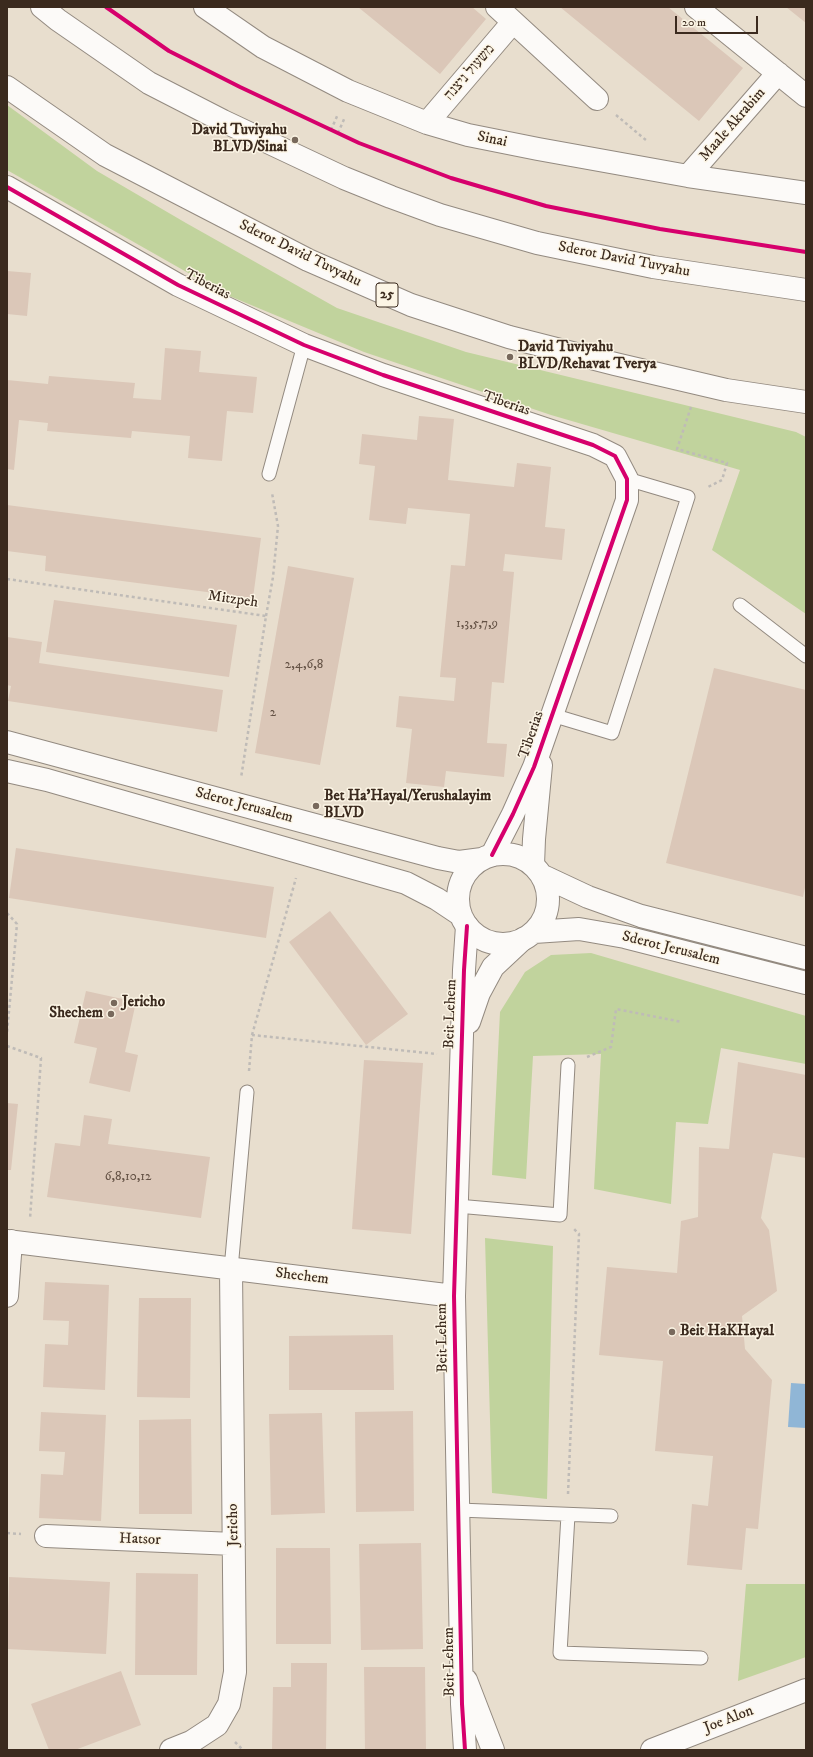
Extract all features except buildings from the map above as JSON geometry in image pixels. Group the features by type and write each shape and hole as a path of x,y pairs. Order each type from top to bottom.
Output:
{"main road":[{"name":"Sderot David Tuvyahu","path":"42,7 58,20 149,83 223,121 336,175 440,215 537,243 653,267 806,290"},
{"name":"Sinai","path":"205,7 263,47 341,88 426,123 468,135 538,149 688,176 806,194"},
{"path":"497,7 597,99"},
{"path":"696,7 806,96"},
{"name":"משעול ניצנה","path":"426,123 513,22"},
{"name":"Maale Akrabim","path":"688,176 778,73"},
{"name":"Sderot David Tuvyahu","path":"7,87 105,155 308,260 411,305 509,338 698,384 726,390 806,402"},
{"name":"Tiberias","path":"7,187 178,285 304,345 390,377 593,445 615,456 627,479 627,500 534,767 487,857"},
{"name":"Tiberias","path":"537,870 534,839 544,739"},
{"name":"Sderot Jerusalem","path":"7,742 438,858 459,862 487,857"},
{"name":"Sderot Jerusalem","path":"7,771 47,780 406,883 437,899 464,921"},
{"path":"513,855 523,858 537,870 547,886 547,911 542,922 528,935 512,943 499,944 487,941 476,935 464,921 458,903 458,890 463,877 471,867 487,857 513,855"},
{"name":"Sderot Jerusalem","path":"537,870 588,897 641,916 806,958"},
{"name":"Beit Lehem","path":"464,921 454,1296 462,1704 465,1750"},
{"name":"Sderot Jerusalem","path":"528,935 579,929 625,937 806,983"},
{"name":"Beit Lehem","path":"461,1056 468,1023 479,993 493,967 528,935"},
{"path":"7,1296 15,1242"},
{"name":"Shechem","path":"15,1242 454,1296"},
{"name":"Jericho","path":"171,1750 192,1742 217,1725 229,1704 235,1672 231,1269"},
{"name":"Hatsor","path":"46,1536 234,1544"},
{"name":"Beit Lehem","path":"462,1671 493,1750"},
{"name":"Joe Alon","path":"652,1750 806,1690"}],"lane":[{"path":"269,474 304,345"},
{"path":"726,390 806,412"},
{"path":"552,715 612,733 688,497 627,479"},
{"path":"740,605 806,656"},
{"path":"456,1206 560,1215 568,1065"},
{"path":"231,1269 247,1092"},
{"path":"459,1510 611,1516"},
{"path":"568,1514 560,1653 702,1658"}],"path":[{"path":"597,99 652,145"},
{"path":"688,497 722,480 727,463 677,449 698,384"},
{"path":"266,616 273,577 278,526 269,474"},
{"path":"247,1092 252,1035 303,853"},
{"path":"7,914 17,924 7,1033"},
{"path":"568,1065 611,1047 616,1009 682,1022"},
{"path":"252,1035 461,1056"},
{"path":"7,1046 41,1058 15,1242"},
{"path":"560,1215 579,1234 568,1514"}],"green space":[{"path":"7,105 97,171 337,308 466,352 796,432 806,437 806,614 712,550 740,470 551,415 364,352 227,295 7,170"},
{"path":"591,953 806,1016 806,1064 721,1048 708,1124 676,1122 671,1204 594,1189 601,1054 533,1056 526,1179 492,1175 500,1012 525,972 551,955"},
{"path":"485,1238 553,1246 547,1499 492,1493"},
{"path":"746,1584 806,1584 806,1657 738,1681"}],"water":[{"path":"791,1383 806,1384 806,1428 788,1427"}],"cycle path":[{"path":"106,7 169,51 240,87 359,143 451,178 546,206 660,229 806,252"},
{"path":"7,187 178,285 304,345 383,375 593,445 615,456 627,479 627,500 534,767 513,814 492,855"},
{"path":"465,1750 462,1704 454,1296 464,970 467,926"}],"place":[{"name":"David Tuviyahu BLVD/Sinai","path":"295,140"},
{"name":"David Tuviyahu BLVD/Rehavat Tverya","path":"510,357"},
{"name":"Bet Ha'Hayal/Yerushalayim BLVD","path":"316,806"},
{"name":"Jericho","path":"114,1003"},
{"name":"Shechem","path":"111,1014"},
{"name":"Beit HaKHayal","path":"672,1332"}]}
